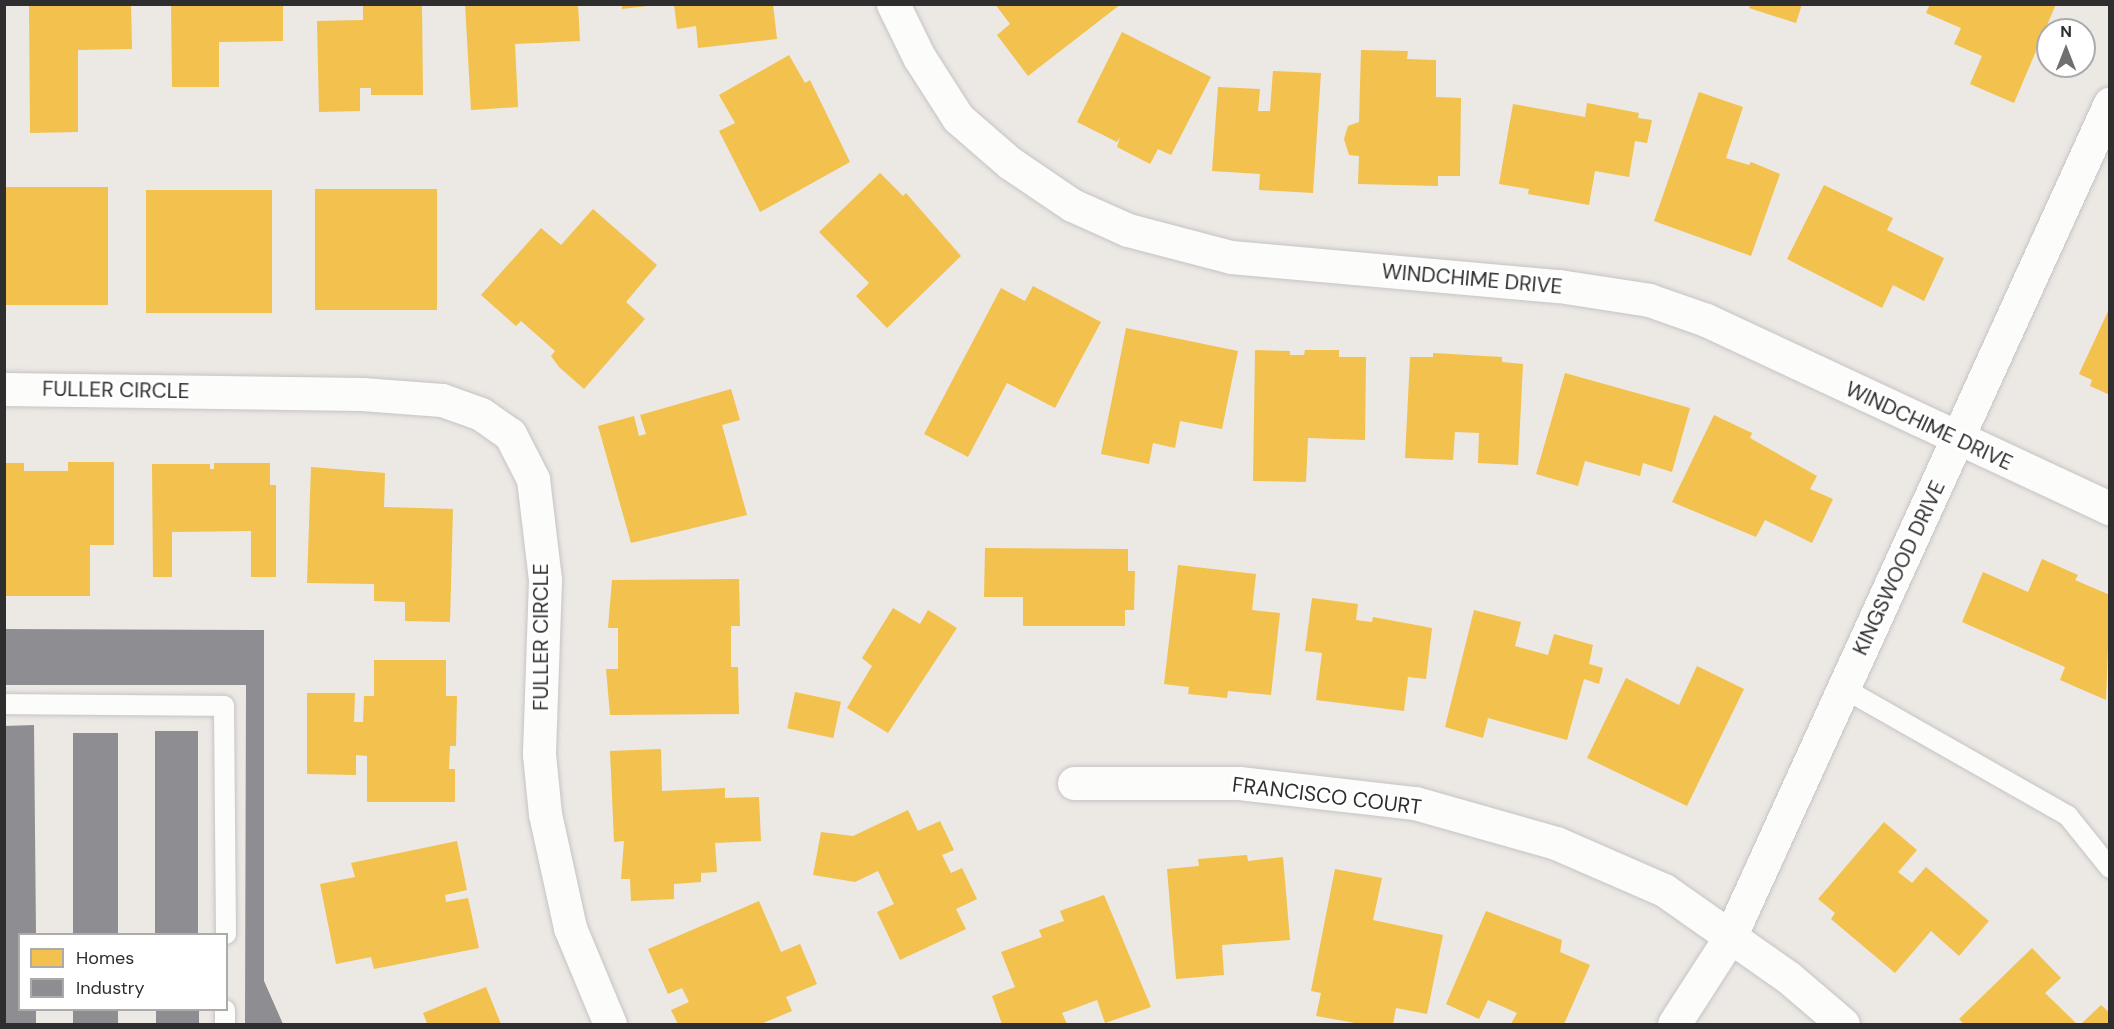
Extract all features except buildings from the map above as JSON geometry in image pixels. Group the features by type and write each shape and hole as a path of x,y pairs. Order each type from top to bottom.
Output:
{"street":[{"name":"WINDCHIME DRIVE","path":"893,4 919,57 958,118 1010,164 1072,205 1128,230 1231,257 1559,286 1649,300 1706,320 1957,440 2109,508"},
{"name":"KINGSWOOD DRIVE","path":"1674,1024 1730,937 2109,103"},
{"name":"FULLER CIRCLE","path":"4,388 362,394 442,400 481,414 510,434 533,479 545,580 539,754 545,814 570,928 610,1024"},
{"name":"FRANCISCO COURT","path":"1074,783 1239,783 1415,803 1556,843 1664,890 1788,977 1843,1024"}],"lane":[{"path":"1844,688 2068,816 2109,868"},
{"path":"4,704 224,706 226,933"}]}
